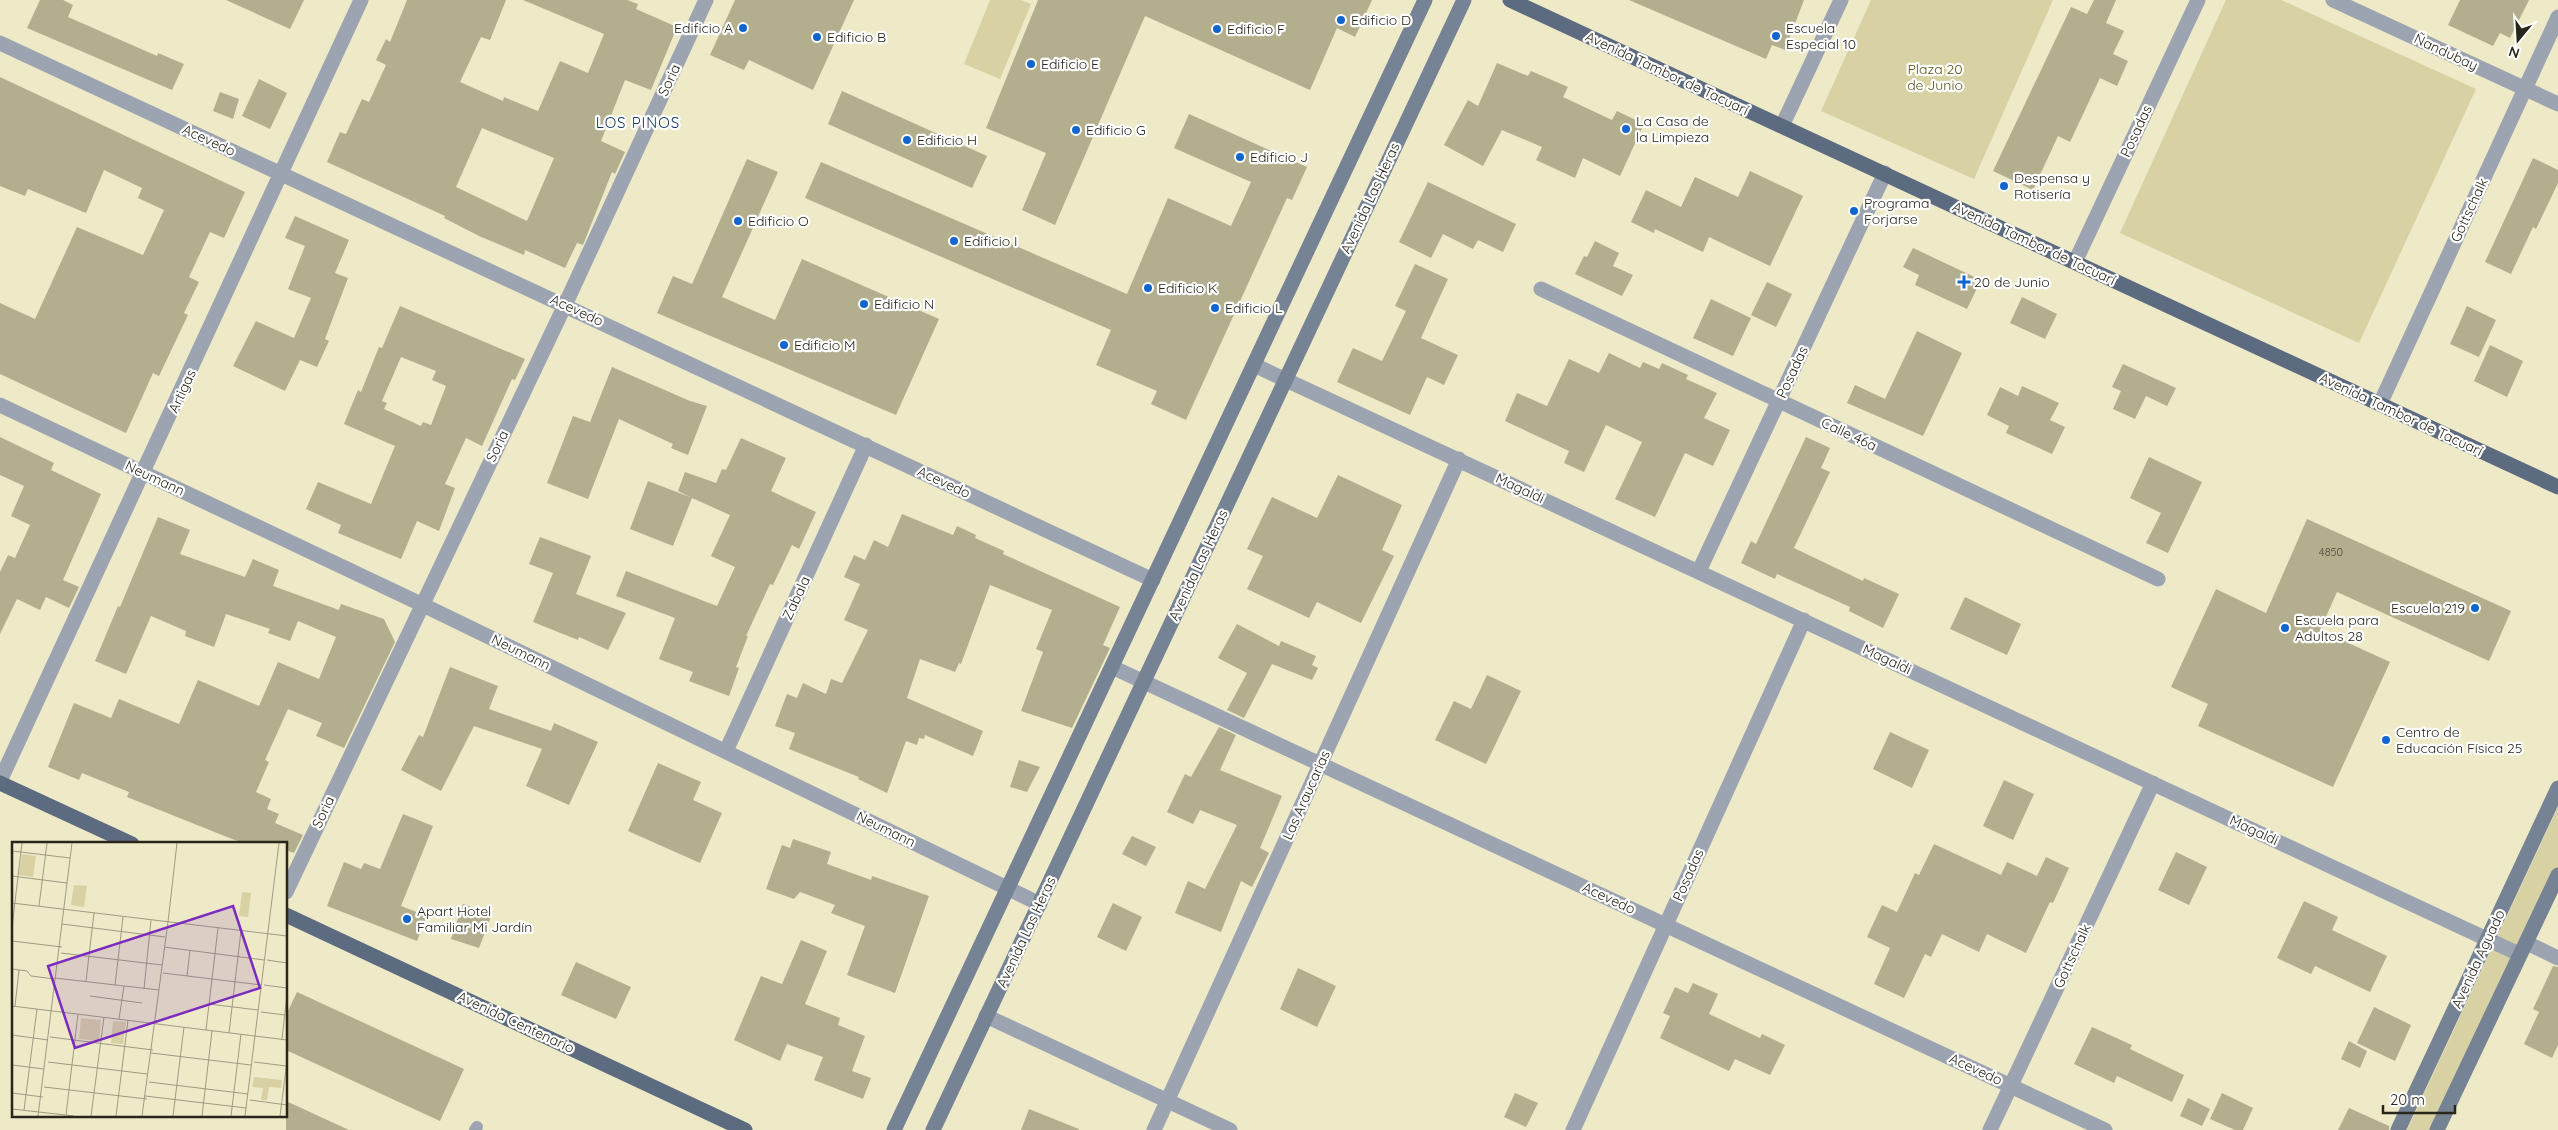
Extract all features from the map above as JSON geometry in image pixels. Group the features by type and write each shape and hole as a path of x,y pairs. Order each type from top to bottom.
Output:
{"main road":[{"path":"894,1130 1009,889 1425,0"},
{"name":"Avenida Las Heras","path":"933,1130 1464,0"},
{"name":"Avenida Tambor de Tacuarí","path":"1510,0 2558,487"},
{"path":"0,782 128,842"},
{"name":"Avenida Aguado","path":"2398,1130 2558,788"},
{"path":"2437,1130 2558,875"},
{"name":"Avenida Centenario","path":"288,916 745,1130"}],"street":[{"name":"Artigas","path":"0,782 361,0"},
{"path":"1782,126 1841,0"},
{"name":"Posadas","path":"2075,262 2198,0"},
{"name":"Ñandubay","path":"2333,0 2558,104"},
{"name":"Soria","path":"288,888 565,304 704,1"},
{"name":"Gottschalk","path":"2380,404 2558,17"},
{"name":"Acevedo","path":"0,44 565,304 1152,580"},
{"name":"Posadas","path":"1699,571 1886,174"},
{"name":"Calle 46a","path":"1541,289 2158,579"},
{"name":"Magaldi","path":"1254,365 2487,939 2558,958"},
{"name":"Neumann","path":"0,405 421,604 1040,904"},
{"name":"Zabala","path":"726,751 866,445"},
{"name":"Las Araucarias","path":"1154,1130 1459,459"},
{"name":"Posadas","path":"1572,1130 1804,620"},
{"name":"Acevedo","path":"1112,667 2105,1130"},
{"name":"Gottschalk","path":"1990,1130 2153,783"},
{"path":"986,1016 1230,1130"}],"green space":[{"path":"990,0 1021,0 1031,4 1000,79 964,64"},
{"name":"Plaza 20 de Junio","path":"1871,0 2053,0 1974,179 1821,111"},
{"path":"2226,0 2281,0 2476,89 2359,343 2120,233"},
{"path":"2558,807 2558,875 2436,1130 2407,1130"}],"building":[{"path":"40,0 63,0 73,5 68,17 157,56 158,53 184,64 172,90 27,28"},
{"path":"226,0 304,0 290,29"},
{"path":"407,0 506,0 490,40 481,37 460,82 503,101 504,97 538,111 560,61 588,73 604,34 523,0 627,0 638,4 636,9 677,27 651,90 625,80 601,141 625,152 615,174 612,172 583,245 577,243 565,268 525,250 524,255 479,236 444,218 445,216 327,162 340,132 346,134 362,99 369,102 386,65 376,60 386,39 390,42","holes":["482,128 554,158 527,221 456,187"]},
{"path":"735,0 854,0 813,90 749,60 744,70 710,55"},
{"path":"1038,0 1372,0 1355,37 1337,28 1310,90 1145,16 1055,225 1022,210 1046,153 986,128"},
{"path":"1629,0 1804,0 1785,50 1772,45 1766,59"},
{"path":"2094,0 2116,0 2106,23 2124,31 2113,54 2128,61 2117,86 2100,78 2070,142 2058,136 2033,190 1993,171 2071,7 2087,14"},
{"path":"2460,0 2529,0 2510,38 2500,33 2493,46 2448,25"},
{"path":"1497,63 1528,76 1531,71 1568,87 1563,97 1612,120 1617,111 1644,124 1620,176 1583,158 1575,178 1536,160 1542,147 1502,130 1483,166 1444,145 1468,100 1478,106"},
{"path":"0,77 245,192 224,238 210,232 189,277 199,282 184,313 188,315 159,376 153,373 126,433 0,374 0,303 35,319 77,227 143,255 164,210 138,198 142,188 104,170 86,213 28,189 25,196 0,186"},
{"path":"259,79 287,93 270,129 242,116"},
{"name":"Edificio H","path":"842,91 987,156 972,188 828,124"},
{"path":"220,92 239,99 233,119 213,111"},
{"path":"1189,114 1307,167 1292,200 1287,198 1186,420 1151,404 1157,391 1096,365 1111,330 805,198 821,162 1127,294 1168,198 1231,226 1251,182 1174,148"},
{"path":"2533,158 2558,170 2558,183 2536,229 2533,227 2511,274 2485,262"},
{"path":"747,159 778,172 722,297 775,320 802,259 939,319 896,415 657,313 673,276 692,284"},
{"path":"1750,171 1803,196 1770,266 1709,237 1703,252 1655,229 1654,233 1631,222 1646,190 1681,207 1695,177 1738,197"},
{"path":"1428,182 1516,224 1503,252 1478,240 1473,249 1443,234 1431,258 1399,242"},
{"path":"295,216 349,240 335,273 348,278 325,339 329,341 317,367 300,360 285,391 233,366 256,321 294,338 311,298 288,289 305,246 285,238"},
{"path":"1595,241 1619,253 1613,266 1633,275 1622,296 1575,274 1584,256 1587,257"},
{"path":"1913,248 1981,280 1967,309 1915,285 1919,275 1903,267"},
{"path":"1415,264 1448,279 1421,338 1458,355 1444,385 1427,377 1410,415 1337,382 1353,348 1382,361 1406,311 1395,306"},
{"path":"1767,282 1792,294 1776,327 1751,315"},
{"path":"2022,297 2057,314 2045,339 2010,323"},
{"path":"1711,299 1751,318 1733,356 1693,338"},
{"path":"400,306 525,359 515,380 512,379 482,446 466,438 445,484 455,488 439,531 417,521 401,559 338,533 341,525 306,509 318,482 371,504 395,446 344,424 358,390 361,392 379,347 382,348","holes":["401,357 436,371 432,380 446,386 431,425 423,422 421,426 384,409 387,403 382,401"]},
{"path":"2467,306 2496,320 2479,357 2450,344"},
{"path":"1917,331 1962,353 1923,436 1847,403 1855,385 1885,399"},
{"path":"2490,345 2523,361 2507,397 2474,381"},
{"path":"1609,353 1640,368 1643,362 1659,369 1662,363 1688,375 1686,379 1717,393 1704,418 1730,430 1713,466 1685,453 1655,517 1615,499 1642,442 1606,425 1584,472 1564,463 1569,451 1505,421 1517,393 1547,406 1569,359 1599,373"},
{"path":"2123,364 2176,388 2167,406 2146,396 2135,419 2113,409 2121,391 2112,387"},
{"path":"612,367 690,401 707,406 688,455 671,448 673,444 619,419 588,499 547,483 573,416 590,422"},
{"path":"2022,386 2059,403 2050,420 2065,427 2052,454 2006,433 2009,426 1987,415 2000,387 2018,396"},
{"path":"0,437 54,463 51,470 101,494 63,580 79,587 69,608 46,597 40,610 17,599 0,634 0,572 8,555 15,558 30,525 11,516 24,486 0,475"},
{"path":"1806,437 1830,448 1821,468 1830,472 1794,548 1863,581 1864,578 1899,594 1883,628 1849,611 1850,607 1777,574 1775,579 1741,563 1751,541 1756,544"},
{"path":"741,438 786,458 771,491 816,512 799,549 792,545 773,585 770,584 746,636 748,636 736,667 739,668 729,696 689,681 693,672 659,659 675,618 616,596 626,571 717,606 735,567 711,556 730,515 692,498 673,546 630,529 648,481 690,497 678,491 685,472 716,483 722,469 726,470"},
{"path":"2149,457 2202,482 2168,553 2146,543 2161,513 2130,498"},
{"path":"1338,475 1402,505 1382,550 1394,556 1361,623 1317,602 1309,618 1247,589 1263,556 1247,549 1272,497 1317,518"},
{"path":"902,514 953,535 957,526 976,535 975,538 1004,551 1003,554 1120,607 1103,645 1110,648 1072,728 1021,711 1043,652 1036,649 1052,610 990,585 961,664 959,663 955,672 920,659 907,698 983,731 973,756 925,735 924,739 919,738 917,745 906,741 887,793 858,779 859,777 789,749 795,733 775,726 787,694 797,698 803,683 826,694 831,679 842,683 868,630 844,620 860,584 844,577 854,555 865,560 874,540 888,547"},
{"path":"158,517 190,530 180,554 245,577 253,559 279,570 273,586 339,610 341,604 384,619 395,642 344,748 316,736 322,723 288,709 265,760 269,762 256,792 271,799 267,809 279,814 275,823 303,835 294,853 288,851 288,842 241,842 127,797 129,792 82,773 79,780 48,767 74,703 111,718 119,699 179,724 198,680 259,706 278,662 319,679 336,637 298,621 290,641 268,633 270,629 226,614 214,647 185,636 186,631 151,616 126,674 95,661 118,606 120,607"},
{"path":"2307,519 2511,611 2489,661 2337,592 2320,630 2390,662 2333,787 2198,726 2208,704 2171,687 2216,589 2266,613"},
{"path":"540,537 591,556 576,594 626,613 608,650 579,637 578,640 533,622 553,573 529,564"},
{"path":"1965,597 2021,624 2007,655 1950,629"},
{"path":"1237,624 1279,646 1281,641 1316,656 1312,665 1318,668 1312,680 1272,664 1244,718 1227,710 1247,673 1218,658"},
{"path":"450,667 498,686 489,709 551,731 554,723 598,742 569,805 526,786 542,749 474,726 441,791 401,770 419,735 423,737"},
{"path":"1487,675 1521,691 1486,764 1435,740 1454,701 1471,709"},
{"path":"1219,727 1236,735 1220,770 1282,796 1260,848 1269,853 1252,887 1241,881 1221,932 1175,913 1188,881 1205,889 1237,825 1200,810 1193,824 1167,812 1185,774 1191,777"},
{"path":"1890,732 1929,750 1912,788 1873,769"},
{"path":"1019,760 1040,767 1027,792 1010,787"},
{"path":"658,763 701,782 693,800 722,813 700,863 628,831"},
{"path":"2004,780 2034,794 2013,840 1983,826"},
{"path":"403,814 433,826 401,906 427,916 417,941 327,906 344,862 361,869 364,863 380,869"},
{"path":"1132,836 1156,847 1146,866 1122,854"},
{"path":"793,839 831,852 827,864 871,880 872,876 929,896 895,993 847,975 865,926 831,913 835,905 800,892 794,899 766,889 782,845 790,848"},
{"path":"1934,844 2001,875 2007,862 2037,876 2046,857 2069,868 2053,903 2050,902 2026,953 1987,934 1979,952 1942,934 1931,957 1925,954 1904,998 1874,984 1890,948 1867,937 1882,905 1897,912 1915,873 1919,875"},
{"path":"2176,852 2207,867 2189,905 2158,890"},
{"path":"2304,901 2338,917 2332,930 2387,956 2370,992 2315,966 2311,974 2277,958"},
{"path":"1113,903 1142,917 1126,951 1097,937"},
{"path":"463,904 492,914 479,948 451,939"},
{"path":"801,940 827,951 805,1004 840,1018 838,1025 865,1036 852,1071 871,1078 863,1099 814,1080 823,1057 787,1044 780,1061 734,1040 761,976 782,984"},
{"path":"576,962 631,987 616,1019 561,995"},
{"path":"2553,966 2558,967 2558,1045 2552,1058 2524,1044 2539,1012 2533,1009"},
{"path":"1298,968 1336,986 1317,1027 1280,1009"},
{"path":"1693,983 1718,994 1709,1014 1760,1038 1762,1034 1785,1045 1770,1075 1735,1059 1729,1071 1660,1038 1670,1016 1663,1013 1675,987 1688,993"},
{"path":"297,992 464,1069 440,1121 288,1051 288,1011"},
{"path":"2374,1007 2411,1025 2395,1061 2357,1043"},
{"path":"2092,1027 2132,1045 2130,1049 2184,1075 2172,1102 2117,1076 2114,1083 2074,1064"},
{"path":"2349,1041 2367,1051 2360,1068 2341,1059"},
{"path":"1515,1093 1538,1103 1526,1127 1504,1117"},
{"path":"2222,1093 2253,1108 2243,1130 2235,1130 2210,1119"},
{"path":"2188,1098 2210,1109 2202,1126 2180,1116"},
{"path":"288,1102 349,1130 286,1130"},
{"path":"2349,1108 2389,1126 2389,1130 2338,1130"},
{"path":"1029,1109 1079,1129 1079,1130 1021,1130"}],"place":[{"name":"Edificio D","path":"1341,20"},
{"name":"Edificio A","path":"743,28"},
{"name":"Edificio F","path":"1217,29"},
{"name":"Escuela Especial 10","path":"1776,36"},
{"name":"Edificio B","path":"817,37"},
{"name":"Edificio E","path":"1031,64"},
{"name":"La Casa de la Limpieza","path":"1626,129"},
{"name":"Edificio G","path":"1076,130"},
{"name":"Edificio H","path":"907,140"},
{"name":"Edificio J","path":"1240,157"},
{"name":"Despensa y Rotisería","path":"2004,186"},
{"name":"Programa Forjarse","path":"1854,211"},
{"name":"Edificio O","path":"738,221"},
{"name":"Edificio I","path":"954,241"},
{"name":"20 de Junio","path":"1964,282"},
{"name":"Edificio K","path":"1148,288"},
{"name":"Edificio N","path":"864,304"},
{"name":"Edificio L","path":"1215,308"},
{"name":"Edificio M","path":"784,345"},
{"name":"Escuela 219","path":"2475,608"},
{"name":"Escuela para Adultos 28","path":"2285,628"},
{"name":"Centro de Educación Física 25","path":"2386,740"},
{"name":"Apart Hotel Familiar Mi Jardín","path":"407,919"}],"district":[{"name":"LOS PINOS","path":"638,123"}]}
